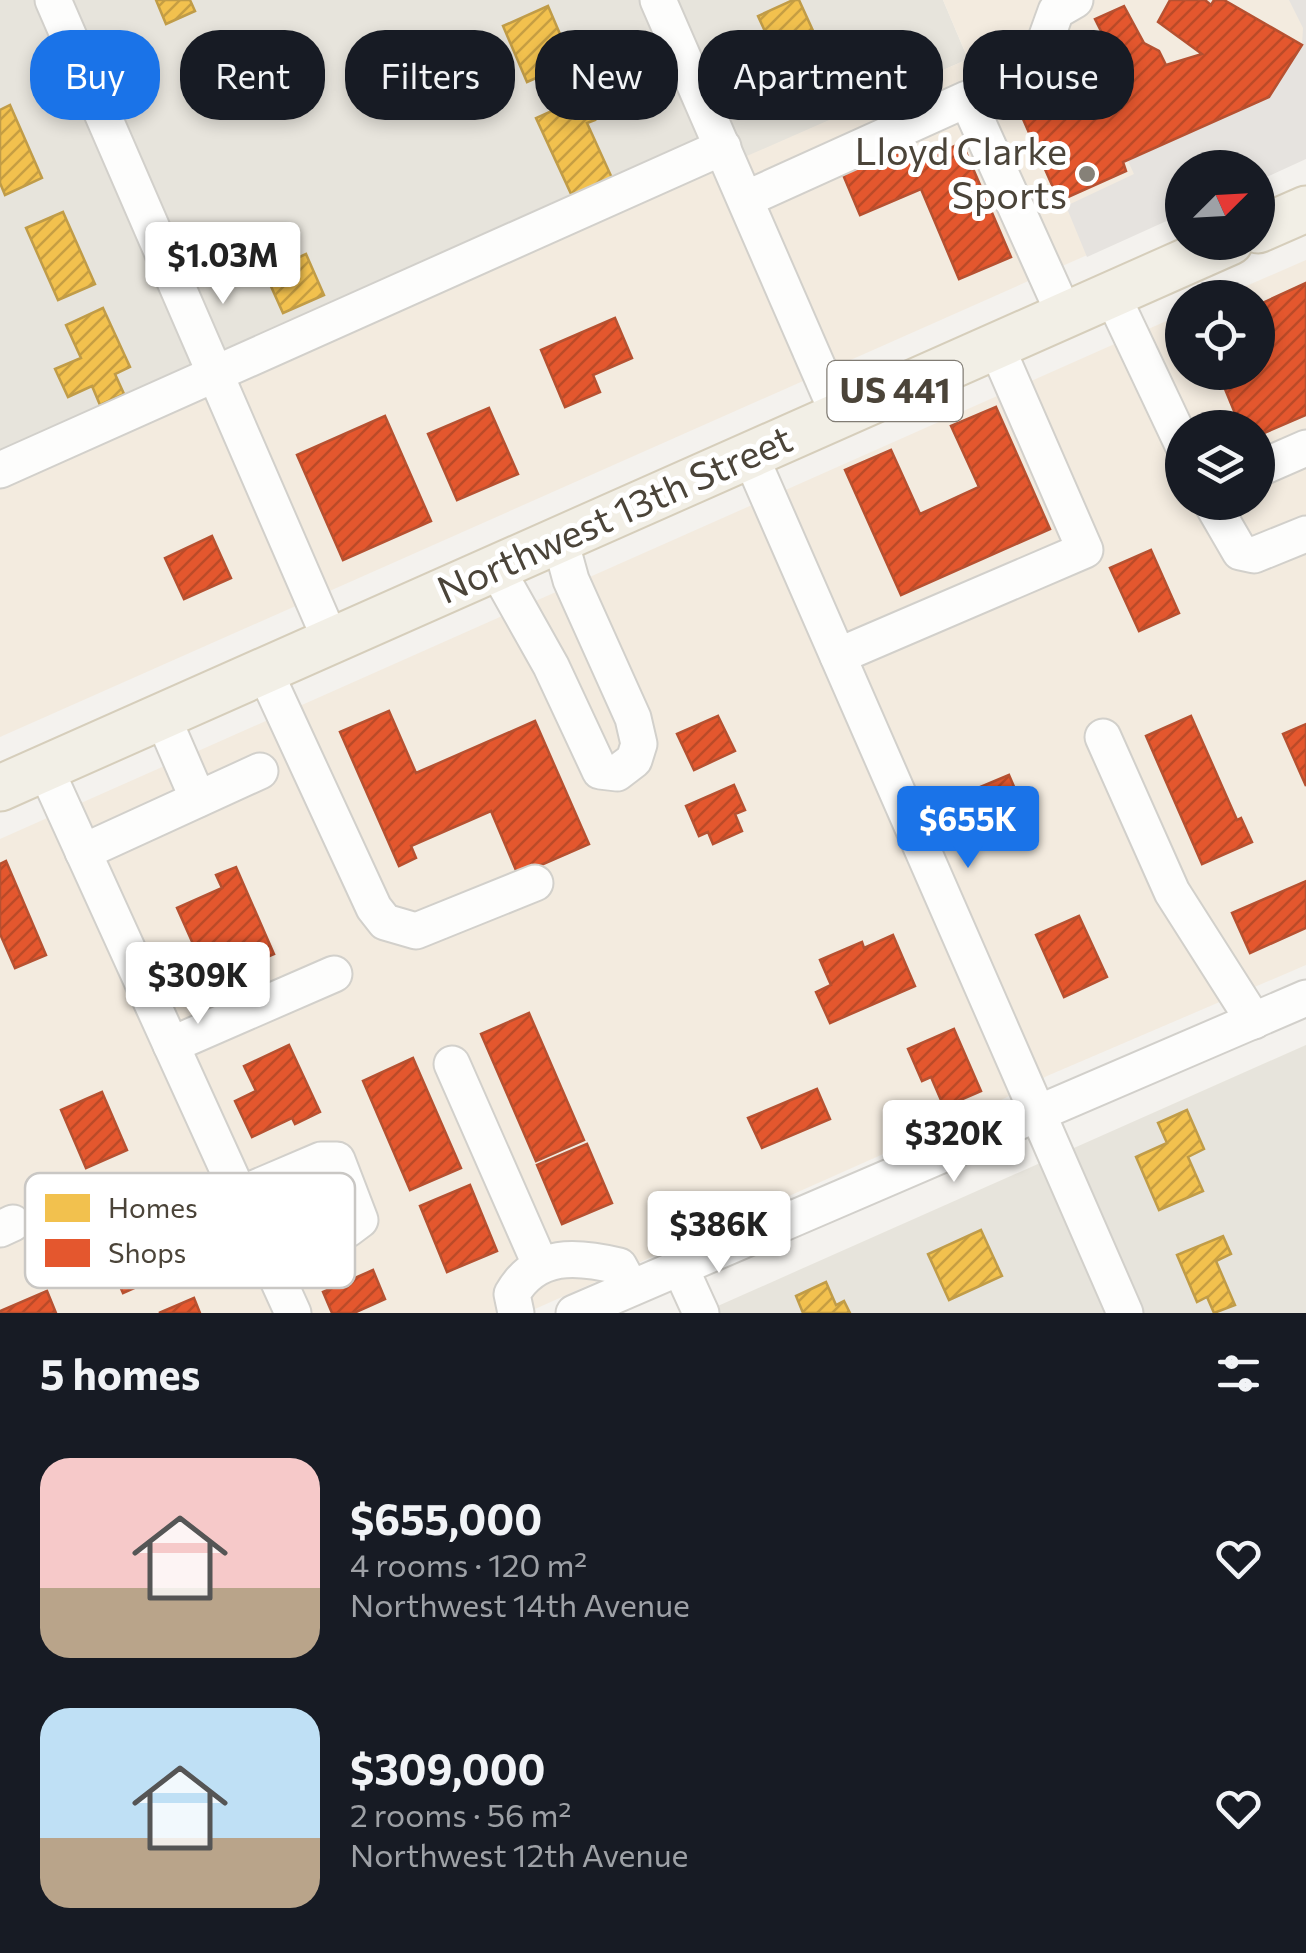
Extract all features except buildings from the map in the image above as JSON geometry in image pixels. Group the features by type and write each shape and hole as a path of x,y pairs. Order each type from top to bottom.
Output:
{"main road":[{"path":"1275,223 1306,209"},
{"name":"Northwest 13th Street","path":"0,788 1190,260"}],"street":[{"path":"52,0 331,641"},
{"path":"658,0 839,416"},
{"path":"1049,30 1056,10 1075,0"},
{"path":"746,199 967,99 1065,316"},
{"path":"0,470 723,148"},
{"path":"1112,295 1166,410"},
{"path":"838,656 1084,550 996,346"},
{"path":"1275,462 1306,448"},
{"path":"750,455 1125,1313"},
{"path":"1221,520 1240,552 1254,554 1306,534"},
{"path":"496,568 551,666 600,772 617,773 634,760 640,744 633,718 571,580 560,540"},
{"path":"264,670 374,908 385,922 416,931 535,882"},
{"path":"162,716 198,799"},
{"path":"1103,737 1172,892 1254,1021"},
{"path":"45,768 230,1173"},
{"path":"83,852 260,771"},
{"path":"171,1045 334,974"},
{"path":"574,1313 1306,998"},
{"path":"452,1064 540,1264"},
{"path":"291,1173 321,1160 337,1160 342,1173"},
{"path":"516,1313 512,1294 540,1264 591,1259 618,1266 630,1286"},
{"path":"679,1265 700,1313"},
{"path":"282,1288 293,1313"}],"shaded area":[{"path":"0,0 943,0 963,47 963,61 943,70 943,30 698,30 698,120 830,120 0,488"},
{"path":"943,0 1306,0 1306,158 1275,164 1275,150 1165,150 1165,221 0,737 0,484 829,120 943,120 943,70 963,61 963,120 1134,120 1134,30 963,30 963,47"},
{"path":"1289,0 1306,0 1306,159 1275,173 1275,150 1165,150 1165,222 1087,257 1066,206 1134,174 1128,161 1269,97 1302,45 1303,28"},
{"path":"1306,260 1306,965 1047,1076 982,1110 526,1313 0,1313 0,839 1165,322 1165,390 1275,390 1275,280 1260,280"},
{"path":"1306,1045 1306,1313 702,1313"}],"place":[{"name":"Lloyd Clarke Sports","path":"1087,174"}]}
